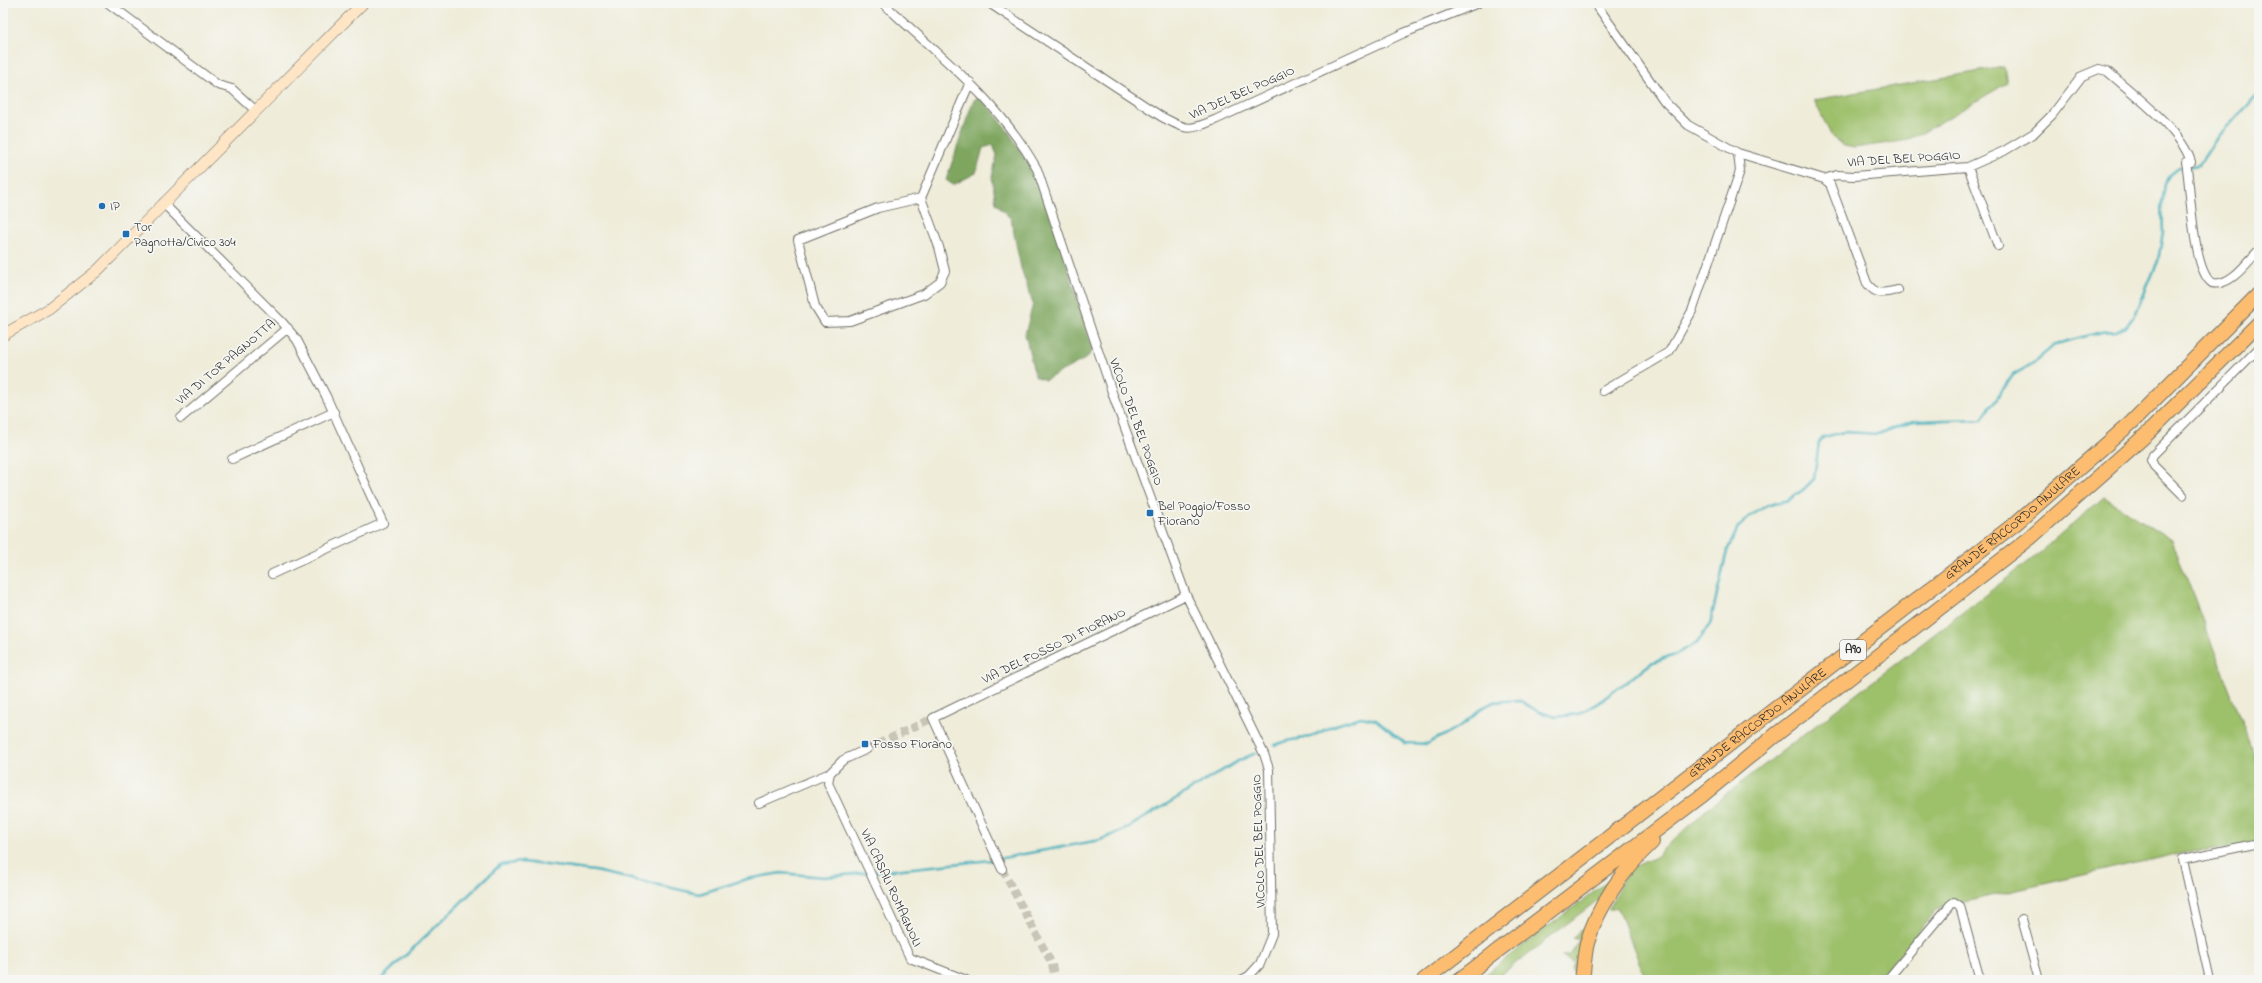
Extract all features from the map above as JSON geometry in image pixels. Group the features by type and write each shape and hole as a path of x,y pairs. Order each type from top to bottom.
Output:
{"highway":[{"name":"GRANDE RACCORDO ANULARE","path":"1424,980 2016,523 2132,422 2259,294"},
{"name":"GRANDE RACCORDO ANULARE","path":"1459,980 1700,797 1778,733 2036,533 2148,433 2259,323"},
{"path":"1582,980 1587,943 1607,899 1627,870 1648,846 1700,797"}],"street":[{"path":"108,3 218,85 232,89 255,110"},
{"path":"3,335 49,309 81,286 363,3"},
{"name":"VICOLO DEL BEL POGGIO","path":"883,3 970,82 1003,116 1021,141 1038,169 1112,392 1186,595 1258,740 1269,768 1273,910 1272,934 1260,964 1249,976 1241,980"},
{"name":"VIA DEL BEL POGGIO","path":"989,3 1162,117 1182,128 1190,129 1217,119 1404,33 1478,3"},
{"name":"VIA DEL BEL POGGIO","path":"1595,3 1665,102 1688,125 1738,153 1824,179 1837,175 1854,176 1968,167 2004,151 2034,133 2052,115 2082,76 2099,69 2107,71 2170,129 2187,158 2198,253 2207,279 2212,283 2224,282 2234,276 2259,250"},
{"path":"921,198 878,208 798,240 815,306 825,322 850,321 924,294 940,282 945,271 939,247 921,198 970,82"},
{"path":"1603,391 1669,352 1692,311 1740,171 1738,153"},
{"path":"1968,167 1998,246"},
{"path":"1824,179 1830,184 1867,283 1872,291 1880,294 1898,290"},
{"name":"VIA DI TOR PAGNOTTA","path":"163,203 288,328 304,354 334,412 383,523 272,574"},
{"name":"VIA DI TOR PAGNOTTA","path":"181,418 288,328"},
{"path":"2183,495 2154,466 2151,460 2153,454 2259,348"},
{"path":"232,459 334,412"},
{"name":"VIA DEL FOSSO DI FIORANO","path":"1002,869 933,718 1186,595"},
{"path":"759,803 830,772 843,760 867,749"},
{"name":"VIA CASALI ROMAGNOLI","path":"830,772 828,783 910,958 966,980"},
{"path":"2210,980 2183,859 2259,843"},
{"path":"1887,980 1954,902 1960,906 1980,980"},
{"path":"2022,919 2039,980"}],"green space":[{"path":"2004,67 2007,83 1924,132 1903,141 1854,148 1844,146 1832,137 1814,100"},
{"path":"977,98 987,104 999,119 1016,144 1031,171 1055,230 1093,349 1087,358 1045,380 1035,376 1025,334 1033,304 1021,268 1011,219 996,203 992,177 997,155 993,145 983,148 976,173 953,185 946,180 973,101"},
{"path":"2104,497 2172,540 2259,767 2259,843 2176,854 1938,908 1879,980 1646,980 1618,908 1608,910 1627,870 1655,857 1707,809 2041,552"},
{"path":"1619,873 1603,896 1494,980 1477,980"},
{"path":"1586,929 1574,972 1571,970 1574,963 1561,955 1570,955 1580,938 1572,938 1579,931"}],"waterway":[{"path":"1275,745 1286,741 1310,737 1333,726 1361,717 1376,720 1405,743 1427,744 1465,723 1480,709 1494,702 1519,700 1539,712 1556,717 1578,714 1598,703 1653,662 1678,653 1697,643 1710,624 1727,551 1737,530 1747,518 1766,506 1788,500 1803,490 1814,479 1819,442 1824,437 1844,432 1878,434 1913,421 1982,419 2013,375 2032,364 2056,344 2101,332 2116,331 2126,327 2136,313 2158,261 2163,233 2162,204 2165,184 2169,175 2178,168 2199,165 2218,136 2259,94"},
{"path":"380,980 500,865 522,862 595,871 699,894 747,879 781,873 824,877 992,860 1100,840 1124,830 1238,761 1256,753"}],"tunnel":[{"path":"867,749 933,718"},
{"path":"1002,869 1052,964 1055,980"}],"place":[{"name":"IP","path":"102,206"},
{"name":"Tor Pagnotta/Civico 304","path":"126,234"},
{"name":"Bel Poggio/Fosso Fiorano","path":"1150,513"},
{"name":"Fosso Fiorano","path":"865,744"}]}
